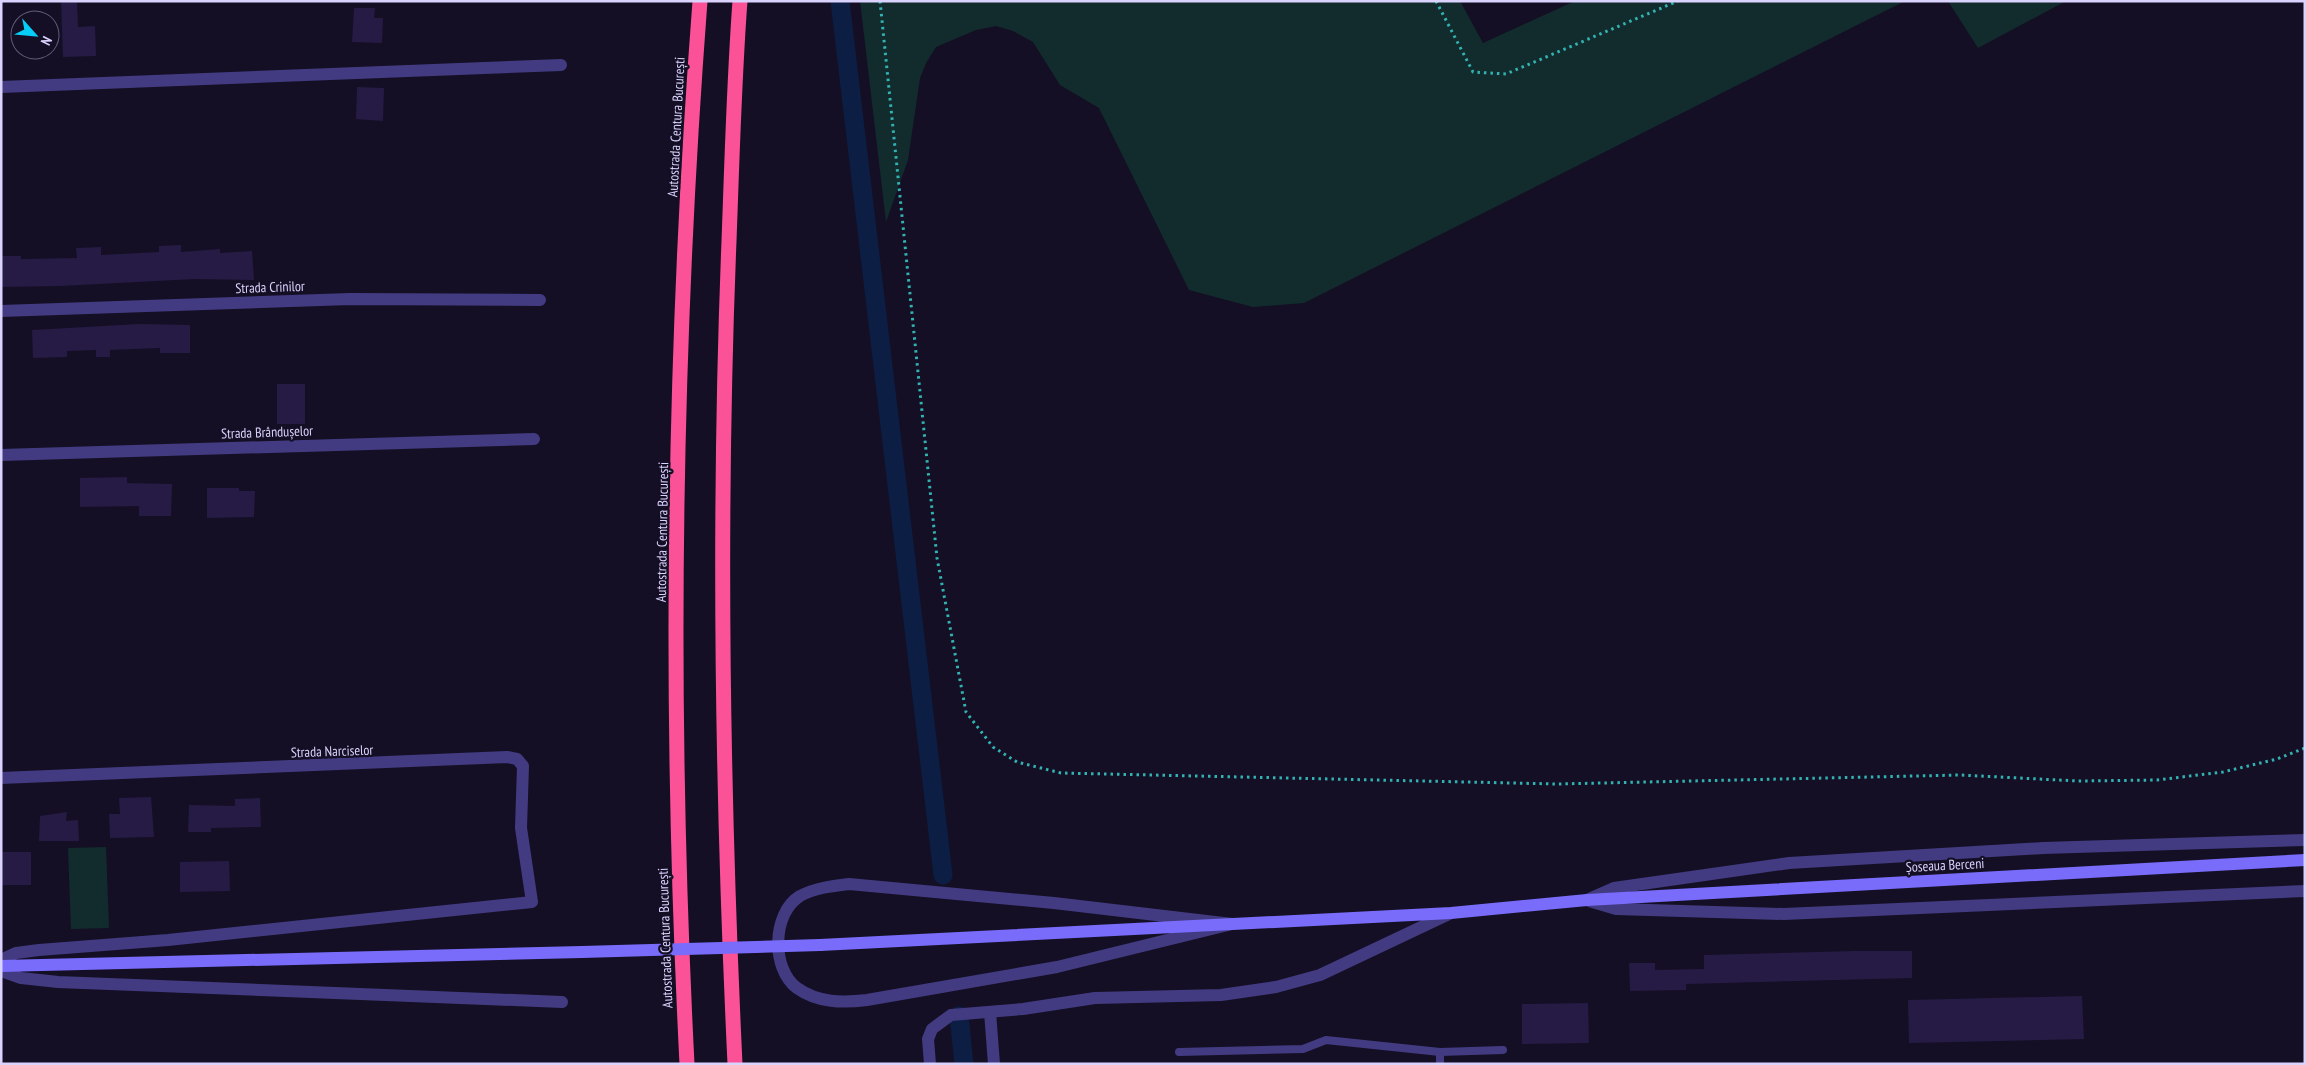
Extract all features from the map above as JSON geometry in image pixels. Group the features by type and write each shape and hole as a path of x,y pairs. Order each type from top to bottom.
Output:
{"highway":[{"name":"Autostrada Centura București","path":"687,1064 679,909 677,573 684,308 700,1"},
{"path":"735,1064 728,907 722,573 726,327 740,1"}],"main road":[{"name":"Șoseaua Berceni","path":"1,966 820,946 1451,913 1587,900 2305,860"}],"street":[{"path":"1,87 561,65"},
{"name":"Strada Crinilor","path":"1,311 350,299 540,300"},
{"name":"Strada Brândușelor","path":"1,455 534,439"},
{"name":"Strada Narciselor","path":"1,778 506,757 517,759 523,766 521,828 532,902 168,940 39,950 16,953 1,960"},
{"path":"1587,900 1614,888 1790,863 2043,848 2305,840"},
{"path":"849,884 1054,903 1232,924 1057,967 867,1000 839,1003 816,998 796,987 783,970 779,952 782,918 788,907 800,896 821,888 849,884"},
{"path":"1587,900 1616,909 1784,914 2305,891"},
{"path":"930,1064 928,1039 932,1029 951,1015 990,1012 1095,998 1221,995 1276,987 1320,975 1451,913"},
{"path":"1,971 21,978 58,982 562,1002"},
{"path":"990,1012 994,1064"}],"lane":[{"path":"1179,1052 1302,1049 1326,1040 1440,1052 1503,1050"},
{"path":"1440,1052 1440,1064"}],"path":[{"path":"880,1 937,558 966,712 993,747 1017,762 1061,773 1557,784 1960,775 2078,781 2157,780 2223,772 2277,759 2305,748"},
{"path":"1436,1 1472,72 1506,74 1678,1"}],"green space":[{"path":"860,1 1460,1 1483,43 1575,1 1905,1 1304,303 1253,307 1189,290 1099,108 1060,85 1033,42 1013,31 996,26 976,30 936,47 926,63 920,78 908,160 886,222"},
{"path":"1948,1 2066,1 1978,48"},
{"path":"106,847 109,928 71,929 68,848"}],"building":[{"path":"61,1 77,1 78,27 95,26 96,56 63,57"},
{"path":"354,8 375,8 374,18 383,18 382,43 352,42"},
{"path":"357,87 384,88 383,121 356,119"},
{"path":"181,245 181,252 220,249 220,253 252,251 254,280 194,279 1,287 1,256 21,256 21,259 77,258 76,248 101,247 101,255 159,252 159,246"},
{"path":"139,324 190,325 190,353 160,353 160,348 110,350 110,357 96,357 96,350 67,351 67,357 33,358 32,330"},
{"path":"277,384 305,384 305,424 277,424"},
{"path":"127,477 127,483 172,484 171,516 139,516 139,506 80,507 80,478"},
{"path":"207,488 239,488 239,491 255,491 254,517 207,518"},
{"path":"151,797 154,837 110,838 109,814 120,814 119,798"},
{"path":"260,798 261,827 211,828 211,832 188,832 189,805 235,806 235,799"},
{"path":"67,812 66,821 78,820 79,841 39,841 40,816"},
{"path":"1,852 31,852 31,885 1,885"},
{"path":"229,861 230,891 180,892 180,862"},
{"path":"1912,951 1912,978 1686,984 1686,990 1630,991 1629,963 1655,963 1655,970 1704,969 1704,955"},
{"path":"2082,996 2084,1039 1909,1043 1908,1000"},
{"path":"1588,1003 1589,1043 1522,1044 1522,1004"}],"waterway":[{"path":"840,1 943,875"},
{"path":"959,1016 964,1064"}]}
